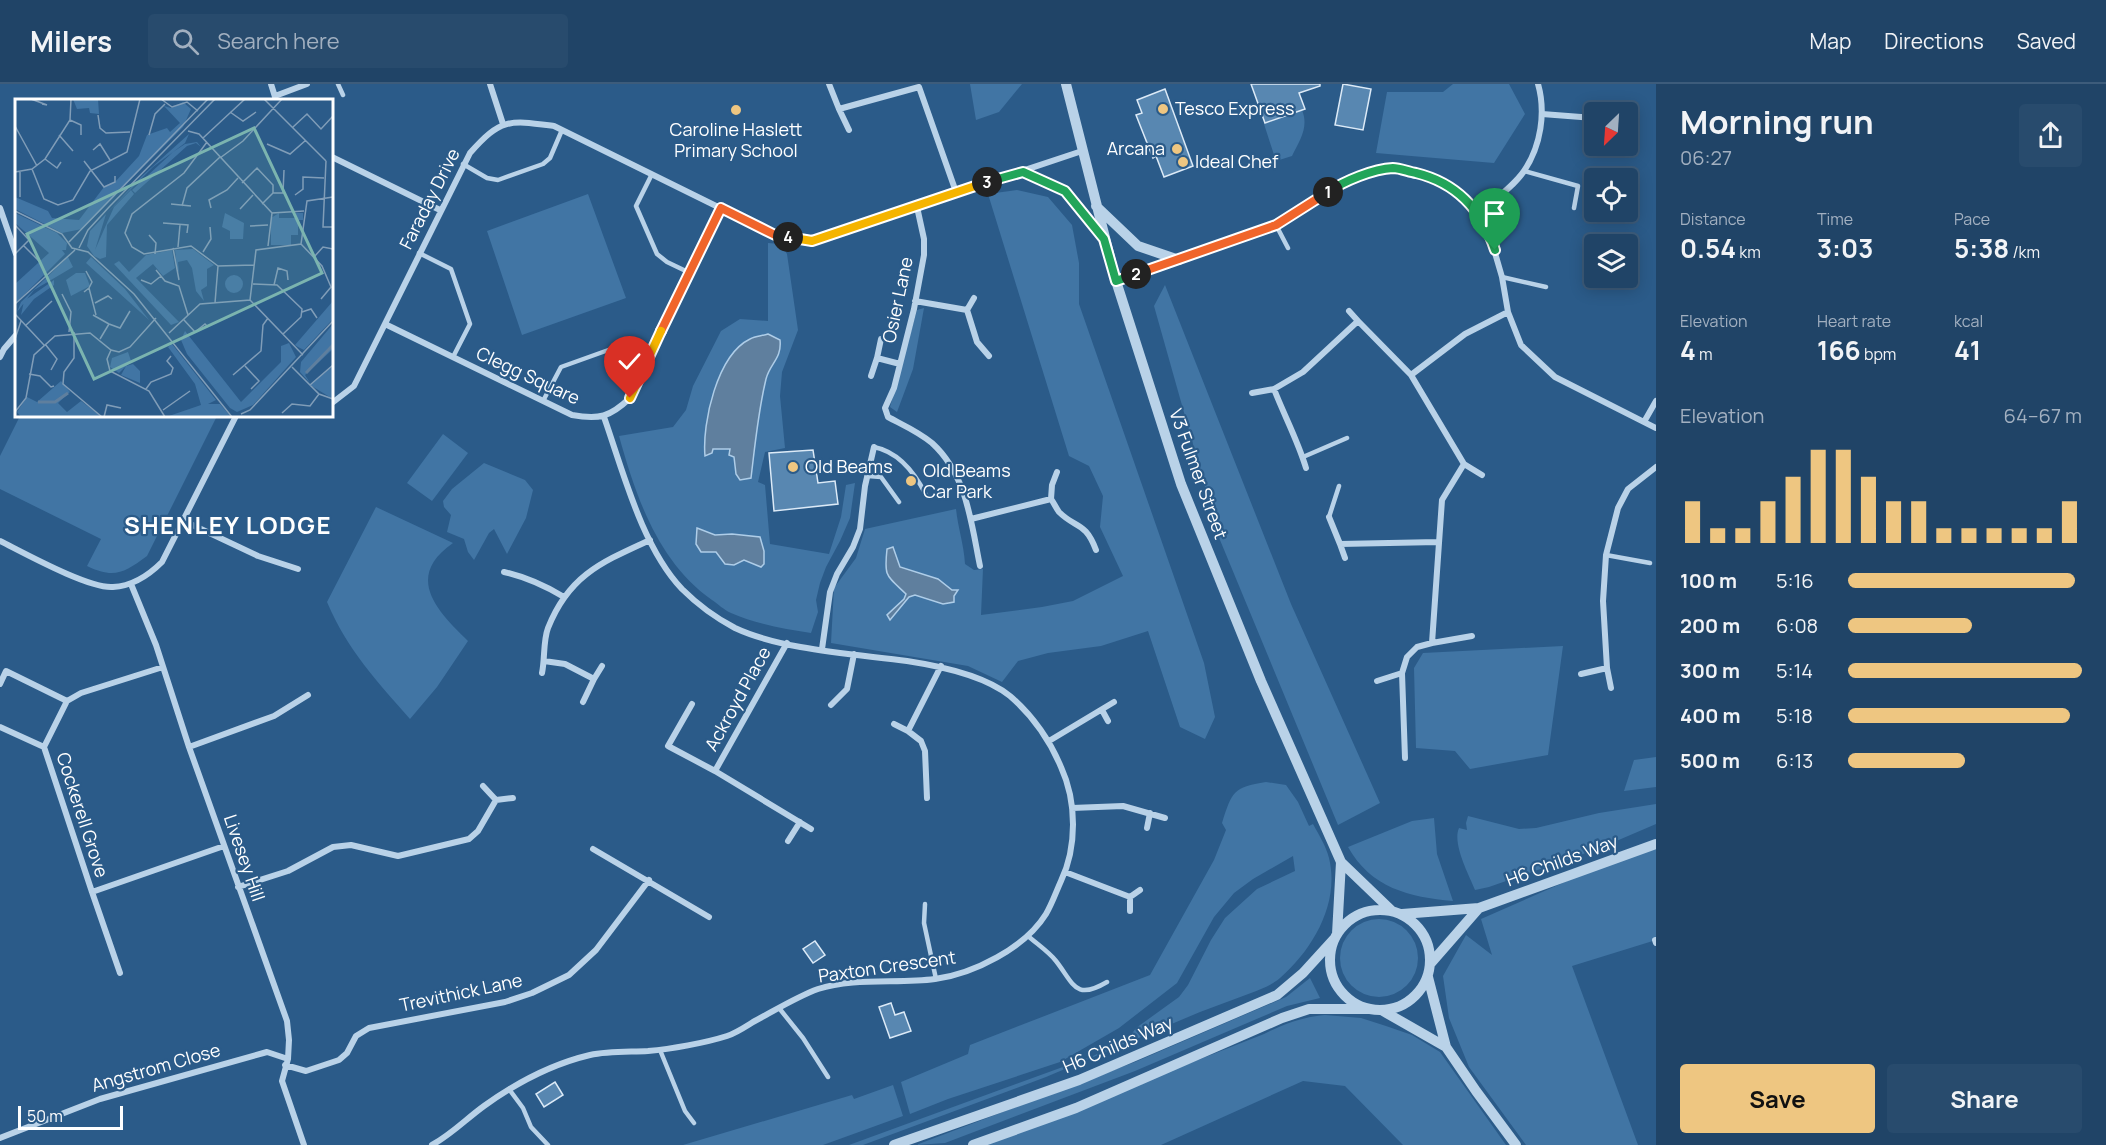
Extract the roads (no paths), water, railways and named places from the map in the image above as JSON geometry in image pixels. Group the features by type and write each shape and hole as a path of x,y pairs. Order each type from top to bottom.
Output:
{"street":[{"path":"271,84 276,98 307,84"},
{"path":"490,84 503,124 527,123 554,126 775,235 812,241 956,192 1023,172 1081,145"},
{"path":"829,84 849,130"},
{"name":"V3 Fulmer Street","path":"1066,84 1104,239 1180,484 1261,681 1341,862 1397,912"},
{"path":"1479,213 1524,171 1537,143 1542,114 1538,84"},
{"path":"840,109 919,87 956,192"},
{"path":"1542,114 1584,117"},
{"name":"Faraday Drive","path":"333,402 354,386 463,164 486,135 503,124"},
{"path":"333,157 441,210"},
{"path":"1116,281 1276,225 1352,178 1394,168 1434,178 1448,185 1479,213 1488,229 1503,277 1508,312 1521,345 1555,377 1656,428"},
{"path":"1023,172 1065,191 1104,239"},
{"path":"1096,206 1138,246 1179,260"},
{"name":"Osier Lane","path":"917,207 924,239 924,255 894,388 885,408 888,417 931,442 945,457 957,476 971,519 980,566"},
{"path":"0,208 15,248"},
{"path":"604,417 617,411 630,398 721,208"},
{"path":"974,298 967,310 977,342 989,356"},
{"path":"915,301 967,310"},
{"path":"1349,311 1411,375 1464,464 1482,475"},
{"path":"1411,375 1465,334 1508,312"},
{"path":"1252,393 1274,388 1303,372 1358,321"},
{"name":"Clegg Square","path":"385,324 572,415 587,418 604,417"},
{"path":"0,357 15,336"},
{"name":"Osier Lane","path":"872,376 881,339"},
{"name":"Osier Lane","path":"877,358 900,364"},
{"path":"1274,388 1306,468"},
{"path":"1644,422 1656,401"},
{"path":"0,541 82,580 110,588 131,584 148,576 162,562 236,417"},
{"name":"Paxton Crescent","path":"432,1145 450,1135 482,1107 509,1089 543,1071 592,1055 660,1050 729,1036 819,988 858,982 936,979 972,970 1028,936 1046,914 1065,872 1073,842 1072,808 1063,771 1049,741 1030,716 1008,695 980,680 941,666 771,640 735,627 705,609 681,587 660,558 644,530 604,417"},
{"path":"822,649 830,592 837,574 853,548 860,529 867,476 874,447"},
{"path":"1432,643 1442,500 1464,464"},
{"path":"1611,688 1607,668 1603,601 1606,555 1618,508 1628,489 1656,467"},
{"path":"1057,472 1052,485 1052,499 1059,511 1084,527 1092,537 1096,550"},
{"path":"971,519 1052,499"},
{"path":"1329,517 1345,558"},
{"path":"184,521 258,556 298,569"},
{"path":"542,673 547,630 564,597 579,579 604,561 650,540"},
{"path":"1340,544 1438,542"},
{"path":"504,572 541,583 564,597"},
{"name":"Livesey Hill","path":"131,584 163,667 238,887 287,1021 289,1040 282,1081 304,1145"},
{"path":"1405,758 1402,673 1407,657 1417,646 1472,636"},
{"name":"Ackroyd Place","path":"715,771 787,643"},
{"path":"831,705 847,689 854,654"},
{"path":"544,661 565,664 594,679"},
{"path":"584,702 602,666"},
{"path":"908,731 941,666"},
{"path":"0,684 6,671 67,701 81,693 163,667"},
{"path":"1581,674 1607,668"},
{"path":"1377,681 1402,673"},
{"path":"189,747 274,716 308,695"},
{"name":"Cockerell Grove","path":"67,701 44,747 120,973"},
{"path":"1049,741 1114,702"},
{"name":"Ackroyd Place","path":"692,704 668,746 715,771 811,829"},
{"path":"1102,710 1108,721"},
{"path":"894,724 921,741 925,751 927,798"},
{"name":"Cockerell Grove","path":"0,727 44,747"},
{"path":"483,786 496,800"},
{"path":"496,800 513,798"},
{"path":"238,887 288,871 333,847 351,844 398,856 469,839 478,831 496,800"},
{"path":"1072,808 1123,806 1165,818"},
{"path":"1146,828 1150,813"},
{"path":"788,841 800,822"},
{"name":"H6 Childs Way","path":"1397,912 1479,908 1656,844"},
{"name":"Cockerell Grove","path":"92,892 224,846"},
{"path":"593,849 709,917"},
{"name":"V3 Fulmer Street","path":"1335,937 1341,862"},
{"path":"1065,872 1130,897"},
{"name":"Trevithick Lane","path":"287,1062 306,1071 323,1066 339,1060 347,1053 356,1036 369,1028 505,1002 532,993 569,975 597,950 649,880"},
{"path":"1130,897 1140,890"},
{"path":"1130,897 1130,911"},
{"name":"H6 Childs Way","path":"1431,963 1479,908"},
{"path":"973,1145 1076,1108 1282,1018 1310,1009 1383,1011 1395,1009 1415,997 1428,977 1431,963 1430,947 1424,934 1414,922 1397,912 1377,909 1361,913 1347,921 1335,937 1330,954 1330,968 1343,995 1369,1010"},
{"name":"H6 Childs Way","path":"894,1145 1079,1080 1276,995 1303,973 1335,937"},
{"path":"1428,977 1446,1047 1516,1145"},
{"path":"1383,1011 1446,1047"},
{"name":"Angstrom Close","path":"0,1138 100,1099 267,1052 287,1062"}],"lane":[{"path":"338,84 343,95"},
{"path":"463,164 494,180 510,176 547,161 562,130"},
{"path":"1524,171 1578,186 1574,208"},
{"path":"652,174 636,206 657,254 667,262 690,273"},
{"path":"1276,225 1288,248"},
{"path":"419,253 451,269 470,324 453,357"},
{"path":"1503,277 1546,287"},
{"path":"543,401 561,367 614,348 646,364"},
{"path":"1303,457 1347,438"},
{"path":"874,447 889,452 906,466 926,495"},
{"path":"867,476 881,477 899,502"},
{"path":"1329,517 1339,486"},
{"path":"1606,555 1650,563"},
{"path":"925,904 924,923 936,979"},
{"path":"1028,936 1056,960 1068,981 1080,990 1092,991 1107,982"},
{"path":"778,1008 803,1038 828,1077"},
{"path":"660,1050 685,1111 694,1123"},
{"path":"509,1089 523,1108 531,1127 548,1145"}],"place":[{"name":"Tesco Express","path":"1163,109"},
{"name":"Caroline Haslett Primary School","path":"736,110"},
{"name":"Arcana","path":"1177,149"},
{"name":"Ideal Chef","path":"1183,162"},
{"name":"Old Beams","path":"793,467"},
{"name":"Old Beams Car Park","path":"911,481"}],"district":[{"name":"SHENLEY LODGE","path":"228,526"}]}
